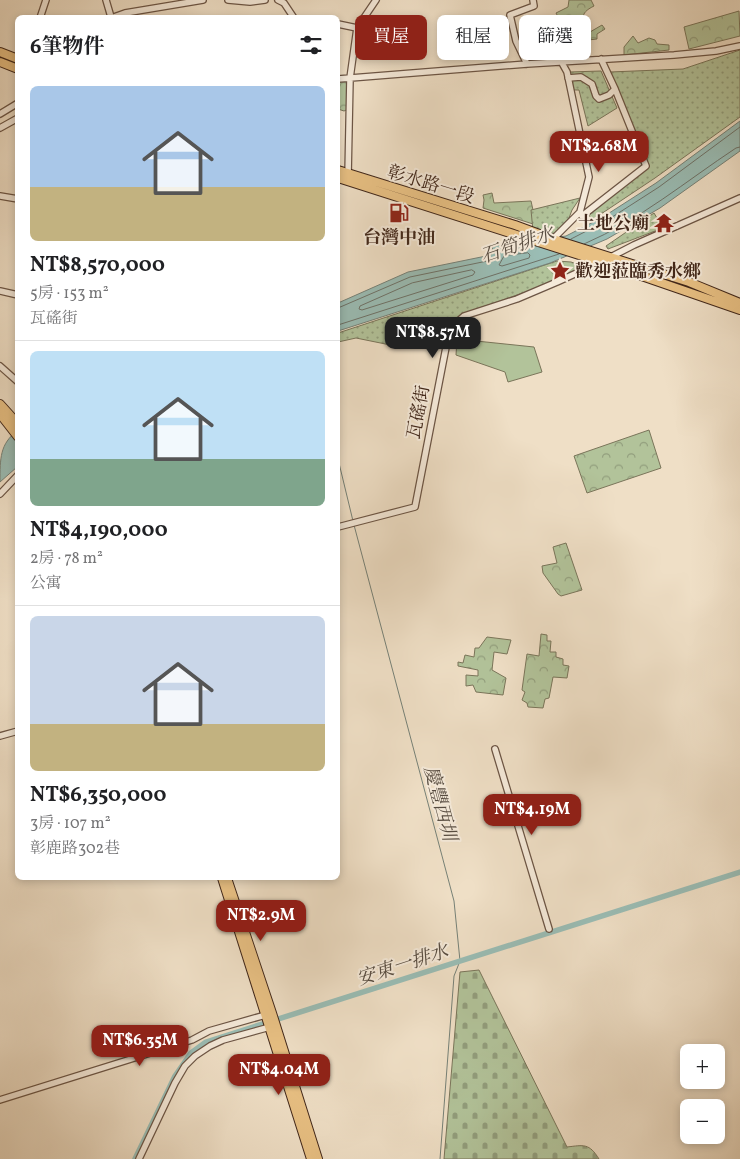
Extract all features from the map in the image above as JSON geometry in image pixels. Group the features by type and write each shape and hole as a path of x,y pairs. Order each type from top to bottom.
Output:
{"main road":[{"path":"0,52 15,58"},
{"path":"0,62 15,68"},
{"name":"彰水路一段","path":"340,172 348,178 511,235 601,262"},
{"name":"彰水路一段","path":"340,178 348,178 515,225 609,257"},
{"path":"609,257 689,282 740,303"},
{"path":"601,262 740,310"},
{"path":"0,404 15,421"},
{"path":"0,414 15,434"},
{"path":"223,880 229,892 273,1026 307,1136 311,1159"},
{"path":"228,880 229,892"},
{"path":"307,1136 318,1159"}],"street":[{"path":"41,15 46,0"},
{"path":"106,0 110,15"},
{"path":"126,15 203,0"},
{"path":"228,0 250,2 266,0"},
{"path":"278,0 284,3 292,15"},
{"path":"366,15 376,0"},
{"path":"527,64 516,41 510,15 534,6 532,0"},
{"path":"340,24 355,28"},
{"path":"348,178 350,78 355,42"},
{"path":"340,78 716,51 740,46"},
{"path":"580,212 582,216 646,166 601,59"},
{"path":"553,239 580,212 589,177 568,78 562,63"},
{"path":"568,78 581,77 592,84 599,99 615,89"},
{"path":"0,114 15,104"},
{"path":"0,128 15,120"},
{"path":"0,196 15,198"},
{"name":"瓦磘街","path":"340,526 415,507 448,337 459,320 464,316 517,299 740,198"},
{"path":"0,290 15,294"},
{"path":"0,366 15,379"},
{"path":"0,494 15,478"},
{"path":"0,736 15,732"},
{"path":"495,749 548,929"},
{"path":"0,1100 192,1040 209,1031 269,1014"},
{"path":"139,1159 175,1083 185,1066 195,1056 223,1040 273,1026"}],"green space":[{"path":"569,0 591,0 594,6 584,15 557,15 556,13 568,7"},
{"path":"739,11 740,36 689,49 684,27"},
{"path":"602,25 605,29 597,34 597,39 591,40 591,31"},
{"path":"633,36 638,43 649,38 655,40 657,44 669,45 669,50 624,55 624,47"},
{"path":"740,50 740,117 655,178 592,220 589,215 648,167 610,72 683,69"},
{"path":"601,71 617,108 588,126 579,90 572,90 569,72"},
{"path":"340,79 348,81 349,109 344,111 340,110"},
{"path":"492,193 494,203 531,201 533,224 483,208 483,195"},
{"path":"580,198 569,218 552,237 533,231 531,210"},
{"path":"654,213 663,228 608,249 606,246"},
{"path":"557,261 571,262 592,269 465,313 451,325 443,348 408,337 405,348 356,338 340,342 340,332"},
{"path":"457,339 534,347 542,372 508,382 505,372 456,355"},
{"path":"649,430 661,468 587,493 574,456"},
{"path":"566,543 582,590 561,596 543,573 542,566 557,563 553,547"},
{"path":"541,634 547,635 547,641 551,641 550,652 556,652 556,657 563,659 563,665 569,666 567,678 553,677 549,698 545,699 543,708 528,707 527,703 522,700 525,692 522,690 527,654 539,656"},
{"path":"487,637 511,640 507,654 494,652 492,670 506,678 503,695 476,692 473,685 466,686 466,675 478,676 478,670 458,666 458,662 463,663 465,655 474,657 475,648 479,648"},
{"path":"479,970 567,1147 586,1146 599,1159 444,1159 460,972"}],"water":[{"name":"石筍排水","path":"740,121 740,151 660,208 607,239 550,263 340,330 340,302 408,272 491,255 493,246 566,236 603,217 656,183"},
{"path":"15,433 15,469 0,482 2,452"}],"waterway":[{"name":"慶豐西圳","path":"340,467 353,521"},
{"name":"慶豐西圳","path":"354,525 454,901 460,961 454,976 440,1159"},
{"name":"安東一排水","path":"135,1159 175,1076 191,1053 206,1042 740,872"}],"place":[{"name":"台灣中油","path":"399,213"},
{"name":"土地公廟","path":"664,223"},
{"name":"歡迎蒞臨秀水鄉","path":"560,271"}]}
